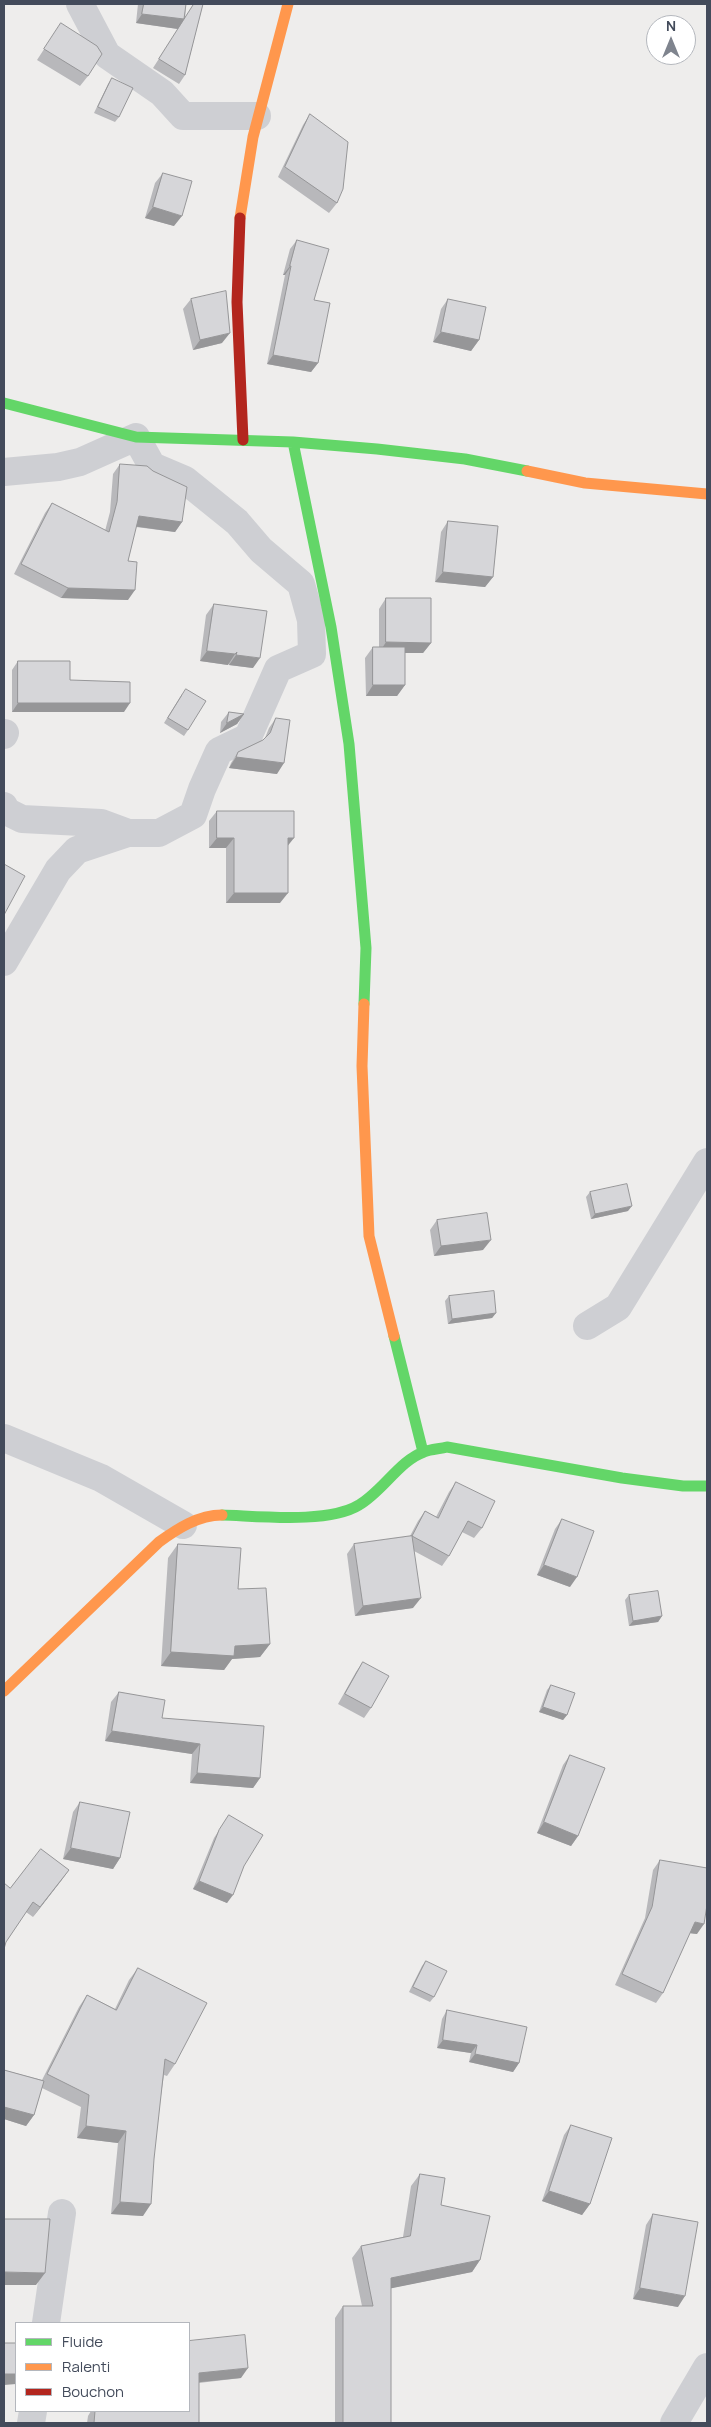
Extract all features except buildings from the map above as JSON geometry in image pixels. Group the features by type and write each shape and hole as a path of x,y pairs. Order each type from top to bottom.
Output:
{"street":[{"path":"80,4 107,55 162,93 183,116 257,116"},
{"path":"243,440 237,329 240,219 257,116 288,4"},
{"path":"4,403 136,437 293,442 465,459 585,483 707,494"},
{"path":"4,472 58,467 80,462 136,437"},
{"path":"4,962 58,870 77,850 128,833 159,833 193,815 219,751 248,737 278,669 312,654 311,620 301,584 261,550 237,522 185,480 152,466 136,437"},
{"path":"293,442 331,627 349,744 366,948 362,1066 369,1236 423,1452"},
{"path":"4,806 6,811 22,819 101,823 128,833"},
{"path":"587,1326 618,1307 707,1162"},
{"path":"4,1438 101,1478 183,1525"},
{"path":"4,1691 159,1542 183,1525 215,1515 287,1517 338,1514 358,1506 376,1493 407,1463 423,1452 447,1447 622,1478 683,1486 707,1486"},
{"path":"46,2322 62,2213"},
{"path":"674,2423 707,2367"}],"traffic: fast":[{"path":"4,403 136,437 293,442 377,449 465,459 527,471"},
{"path":"293,442 331,627 349,744 366,948 364,1004"},
{"path":"394,1336 423,1452"},
{"path":"222,1515 292,1518 330,1515 346,1511 367,1499 415,1456 427,1451 447,1447 622,1478 683,1486 707,1486"}],"traffic: slow":[{"path":"240,218 253,137 288,4"},
{"path":"527,471 585,483 707,494"},
{"path":"364,1004 362,1066 369,1236 394,1336"},
{"path":"4,1691 159,1542 196,1520 222,1515"}],"traffic: jam":[{"path":"240,218 237,302 243,440"}]}
